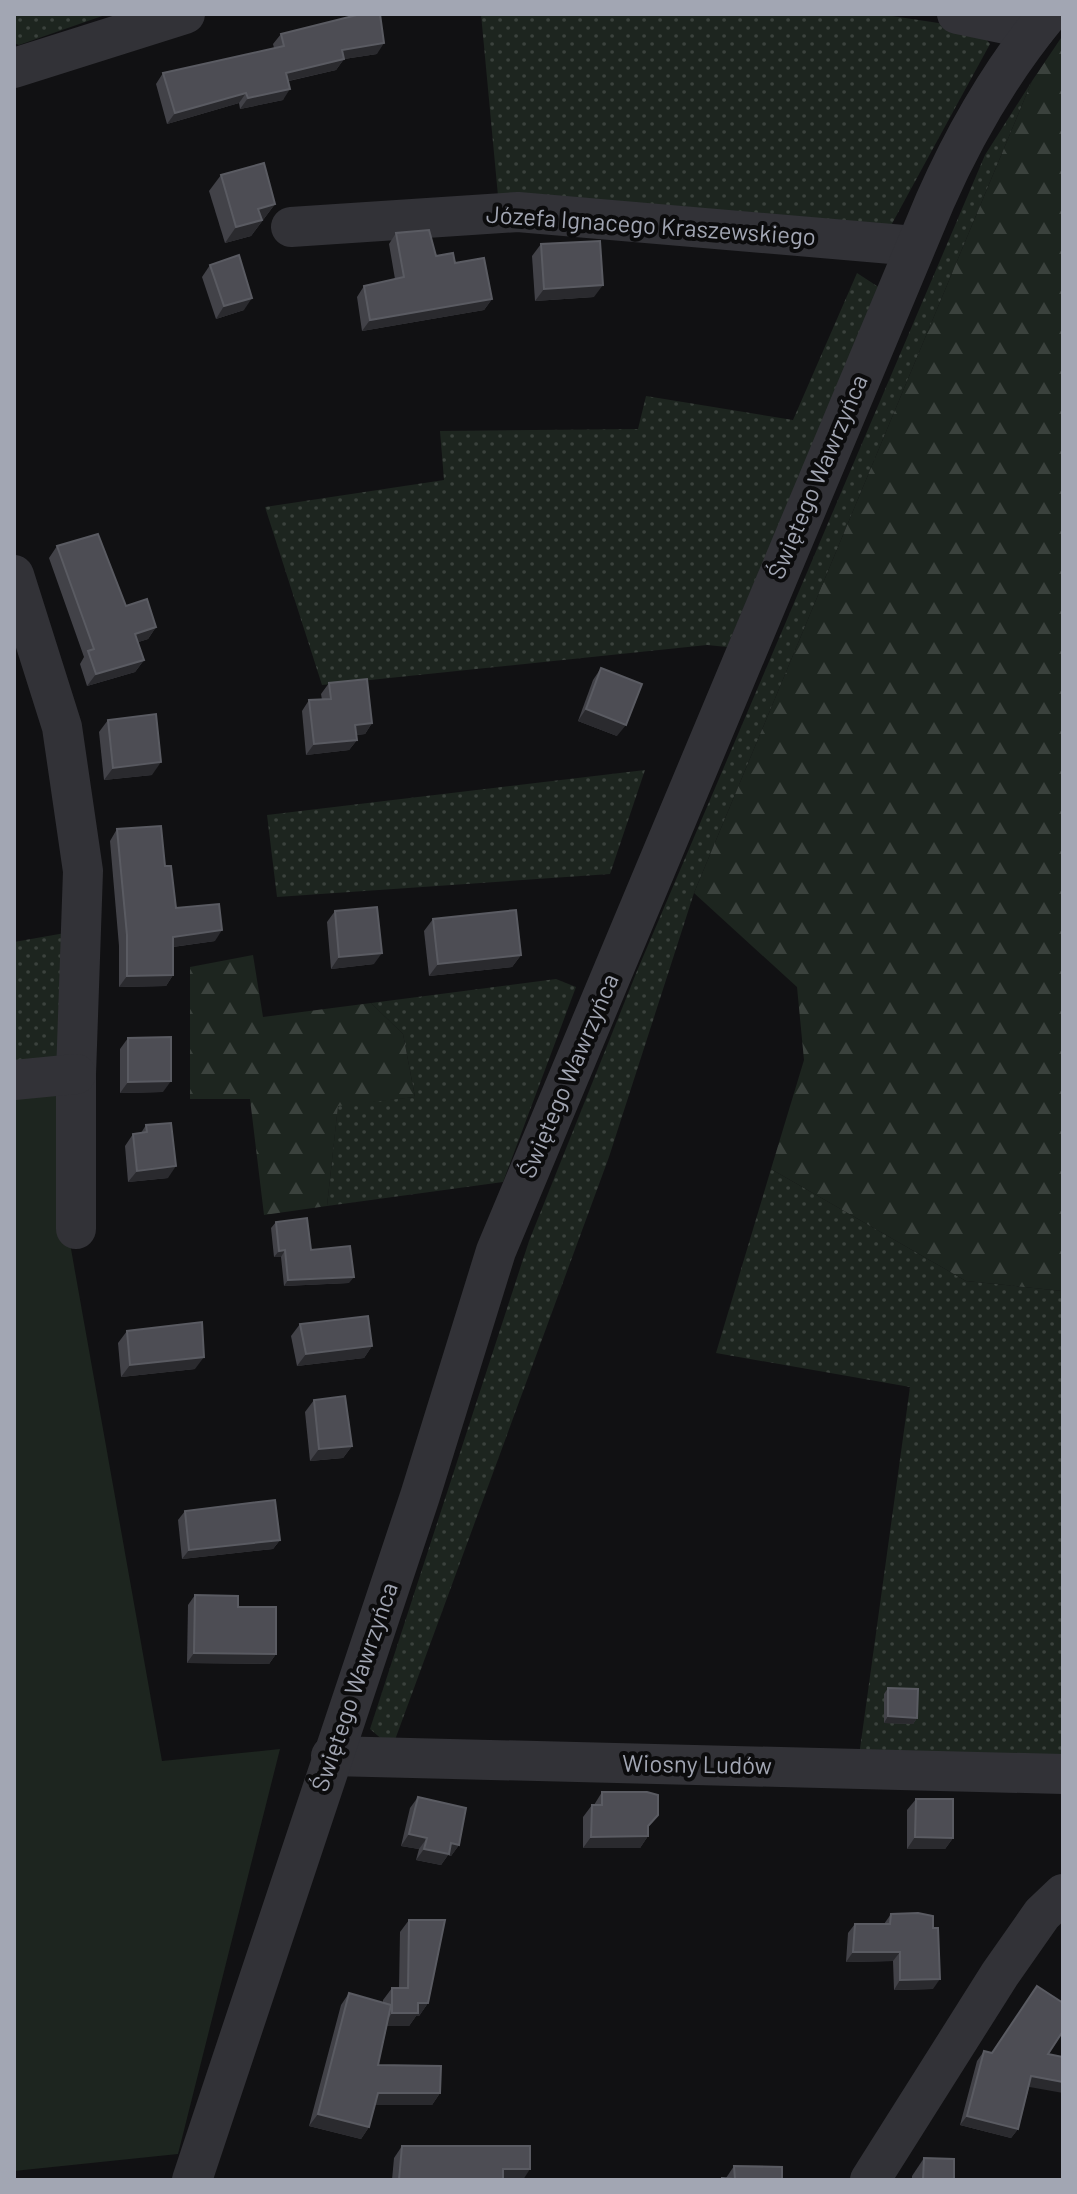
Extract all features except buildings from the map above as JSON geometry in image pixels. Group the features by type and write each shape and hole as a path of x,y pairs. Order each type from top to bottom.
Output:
{"street":[{"path":"14,68 185,14"},
{"path":"957,14 1022,20"},
{"name":"Świętego Wawrzyńca","path":"192,2180 420,1496 496,1251 915,246 962,139 997,80 1022,20"},
{"name":"Józefa Ignacego Kraszewskiego","path":"291,227 518,212 915,246"},
{"path":"14,575 62,727 83,871 76,1074 76,1229"},
{"path":"14,1080 76,1074"},
{"name":"Wiosny Ludów","path":"331,1756 1063,1774"},
{"path":"870,2180 1000,1974 1042,1914 1063,1894"}],"green space":[{"path":"14,14 108,14 19,45 14,43"},
{"path":"481,14 879,14 978,29 990,44 888,231 498,196"},
{"path":"1063,35 1063,1291 966,1281 771,1169 804,1060 797,987 694,893 1032,81"},
{"path":"1032,81 694,893 609,1157 392,1748 370,1729 529,1241 637,971 985,155"},
{"path":"857,273 880,288 727,647 707,645 322,685 265,507 444,480 440,431 638,429 646,396 793,420"},
{"path":"645,770 610,874 277,897 267,815"},
{"path":"65,933 63,1062 14,1066 14,942"},
{"path":"253,955 263,1017 371,1003 403,1034 415,1097 338,1106 327,1206 264,1215 250,1099 190,1099 190,967"},
{"path":"556,979 576,987 503,1182 327,1206 338,1105 415,1097 403,1034 371,1003"},
{"path":"76,1074 68,1232 162,1761 280,1749 178,2154 14,2171 14,1080"},
{"path":"771,1169 966,1281 1063,1291 1063,1758 859,1756 910,1387 716,1353"}]}
